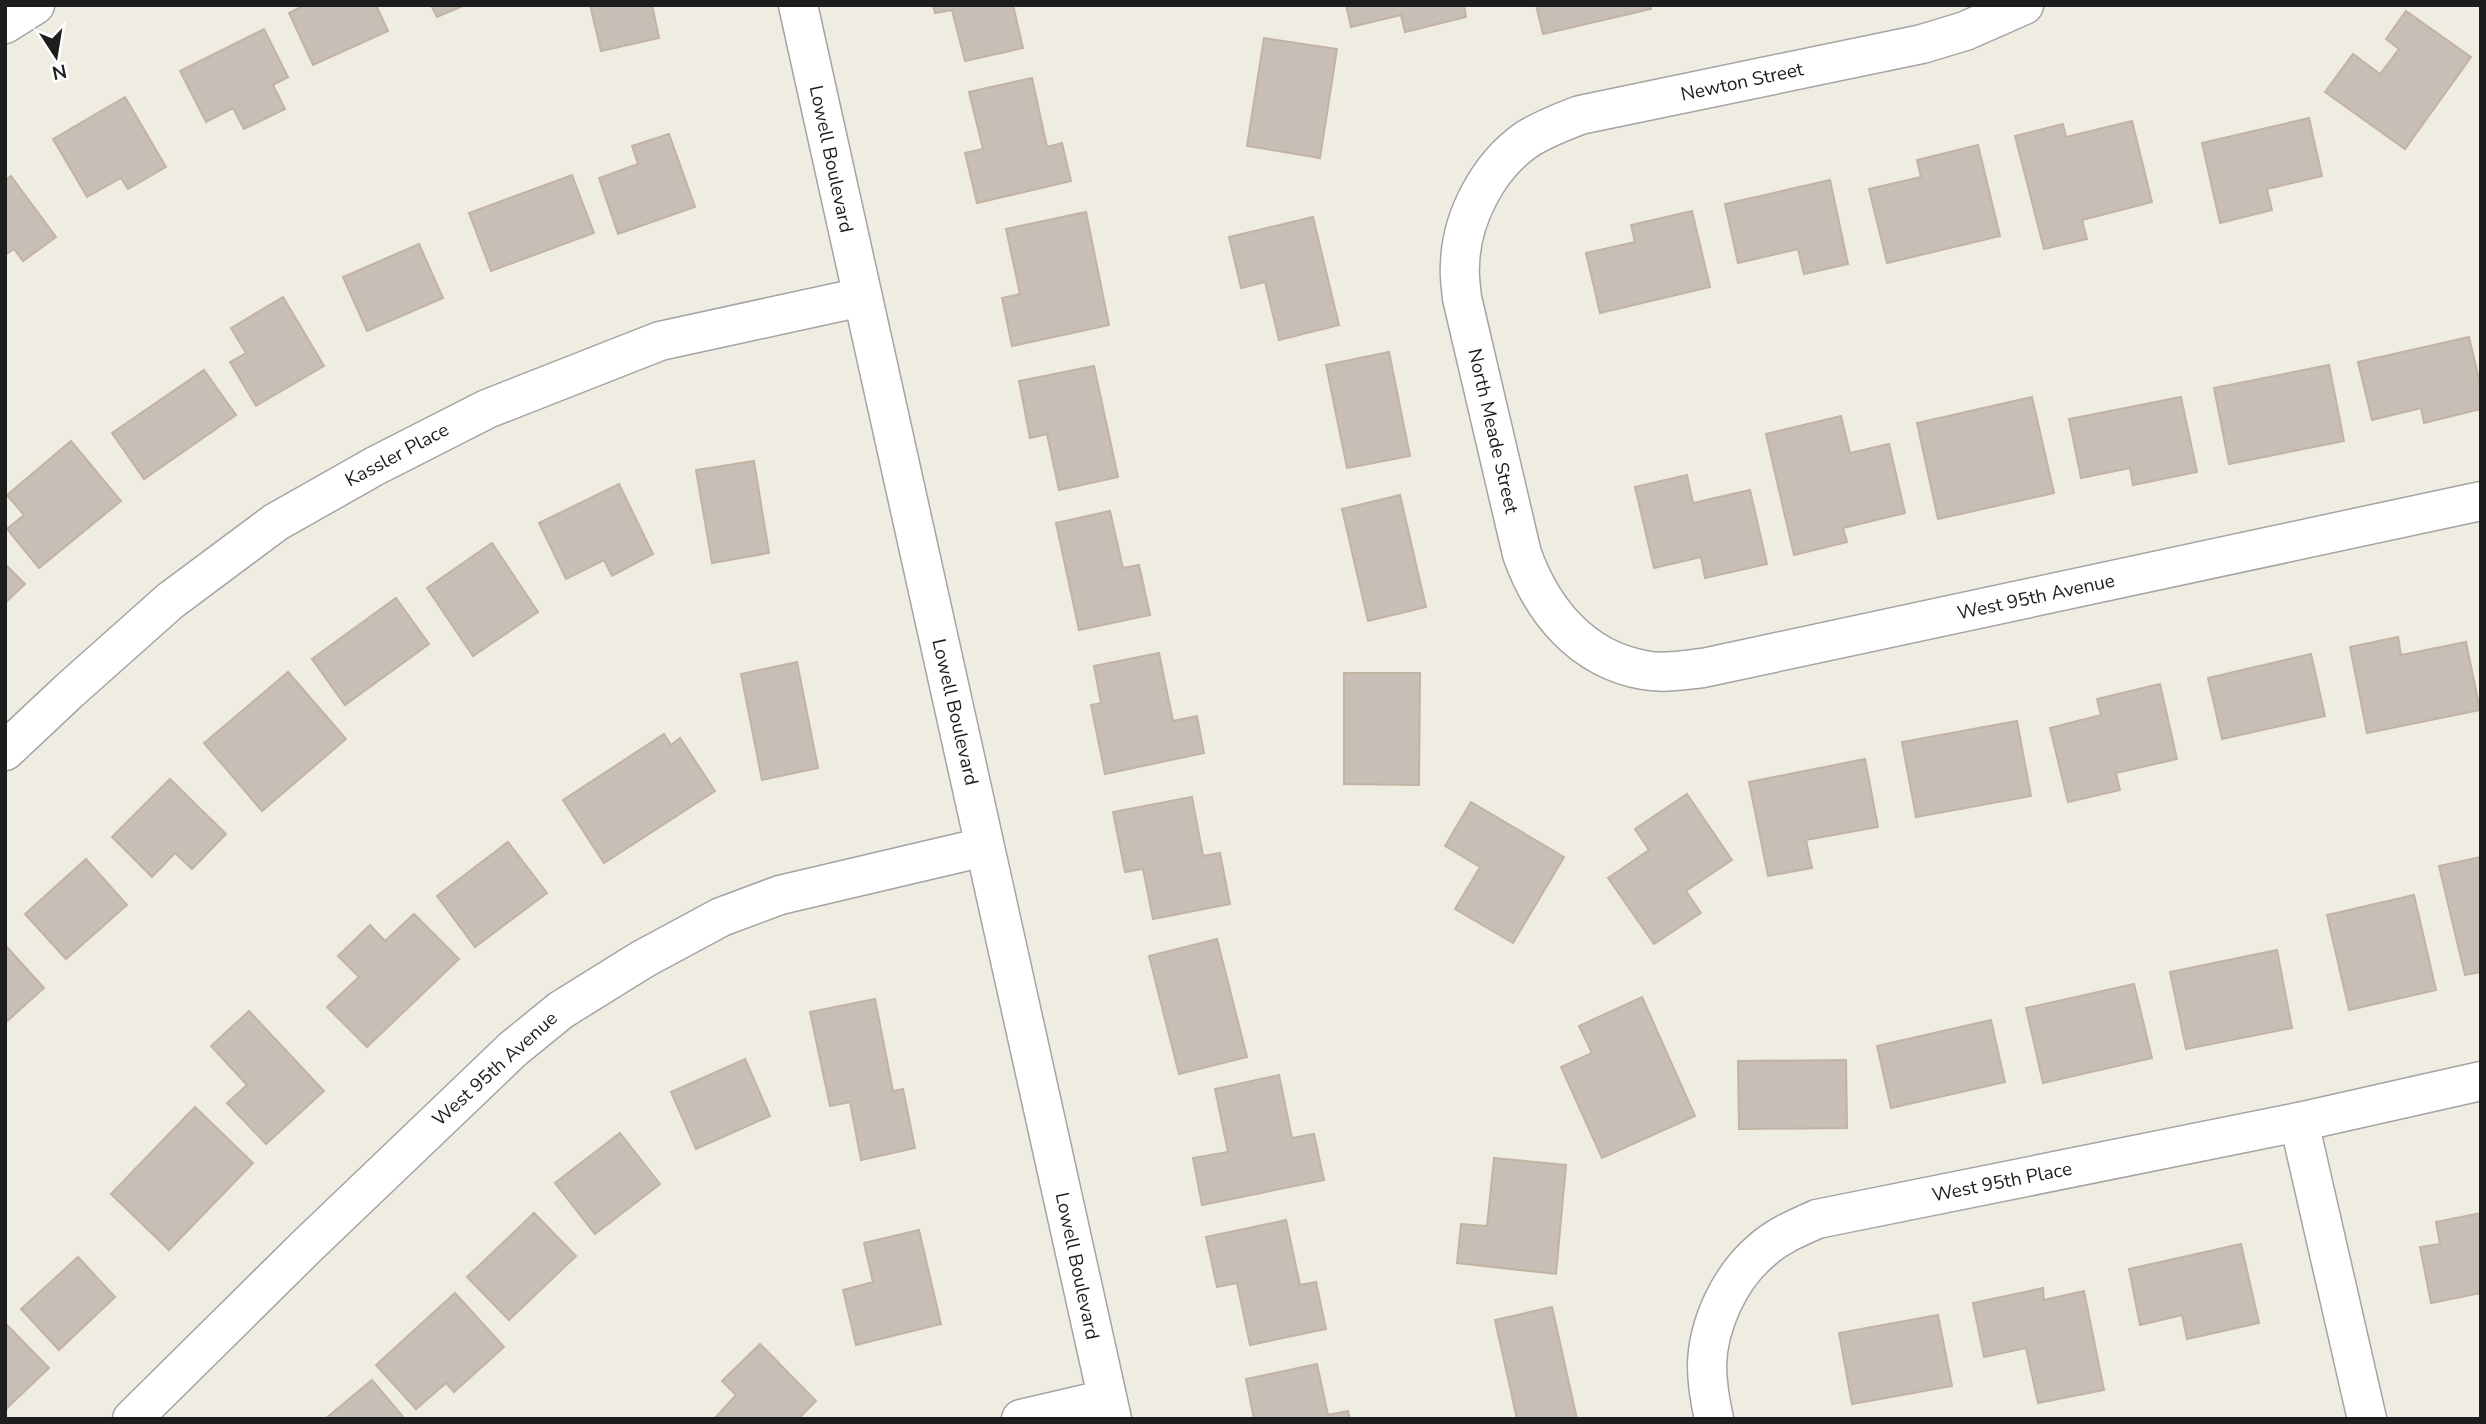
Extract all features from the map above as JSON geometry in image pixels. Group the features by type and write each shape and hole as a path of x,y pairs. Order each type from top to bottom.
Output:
{"street":[{"path":"5,24 35,5"},
{"name":"Lowell Boulevard","path":"798,5 1109,1409"},
{"name":"Newton Street","path":"1481,191 1502,163 1526,141 1550,127 1580,115 1922,44 1965,31 2024,5"},
{"name":"North Meade Street","path":"1481,191 1463,237 1460,265 1462,298 1522,554 1532,582 1545,605 1567,629 1592,650"},
{"name":"Kassler Place","path":"5,751 170,601 276,522 375,466 487,409 660,341 862,297"},
{"name":"West 95th Avenue","path":"1592,650 1644,670 1703,668 2481,501"},
{"name":"West 95th Avenue","path":"132,1419 306,1247 513,1049 561,1010 643,959 721,917 780,895 985,847"},
{"name":"West 95th Place","path":"1714,1419 1707,1364 1716,1321 1730,1289 1760,1251 1787,1232 1817,1219 2299,1122 2481,1081"},
{"path":"2299,1122 2367,1419"},
{"path":"1021,1419 1109,1409"}],"building":[{"path":"305,5 376,5 388,31 313,65 289,13"},
{"path":"431,5 465,5 437,17"},
{"path":"590,5 652,5 659,38 601,51"},
{"path":"933,5 1013,5 1023,48 965,61 952,10 935,13"},
{"path":"1346,5 1464,5 1466,17 1405,32 1401,15 1351,27"},
{"path":"1536,5 1650,5 1651,9 1543,34"},
{"path":"2406,11 2471,57 2405,149 2325,92 2353,54 2380,74 2399,49 2386,39"},
{"path":"264,29 288,77 273,85 285,109 244,129 233,108 206,122 180,71"},
{"path":"1264,38 1337,49 1320,158 1247,146"},
{"path":"1032,78 1047,147 1062,143 1071,181 977,203 965,153 983,149 969,92"},
{"path":"125,97 166,167 128,189 121,178 87,197 53,139"},
{"path":"2309,118 2322,176 2267,189 2272,210 2220,223 2202,143"},
{"path":"2132,121 2152,202 2082,220 2087,239 2044,249 2015,136 2063,124 2066,137"},
{"path":"669,134 695,207 618,234 599,178 638,164 632,146"},
{"path":"1978,145 2000,236 1887,263 1869,189 1921,177 1917,160"},
{"path":"572,175 594,233 491,271 469,213"},
{"path":"11,176 56,237 23,261 14,249 5,255 5,180"},
{"path":"1830,180 1848,264 1804,274 1798,249 1738,263 1725,204"},
{"path":"1692,211 1710,287 1600,313 1586,253 1635,242 1631,225"},
{"path":"1086,212 1109,325 1012,346 1002,298 1020,294 1006,229"},
{"path":"1313,217 1339,325 1279,340 1265,282 1241,288 1229,237"},
{"path":"419,244 443,298 367,331 343,277"},
{"path":"283,297 324,366 256,406 230,362 246,353 231,328"},
{"path":"2469,337 2481,388 2481,409 2424,423 2421,408 2372,420 2358,362"},
{"path":"1389,352 1410,456 1347,468 1326,365"},
{"path":"2329,365 2344,441 2229,464 2214,388"},
{"path":"1094,366 1118,477 1059,490 1047,434 1030,438 1019,381"},
{"path":"204,370 236,415 144,479 112,433"},
{"path":"2032,397 2054,493 1938,519 1917,423"},
{"path":"2181,397 2197,472 2133,485 2130,468 2081,478 2069,419"},
{"path":"1841,416 1850,453 1889,444 1905,513 1843,528 1847,542 1794,555 1766,434"},
{"path":"71,441 121,501 39,568 7,529 24,515 7,495"},
{"path":"754,461 769,553 712,563 696,470"},
{"path":"1687,475 1693,503 1750,490 1767,564 1705,578 1701,557 1654,568 1635,487"},
{"path":"619,484 653,554 612,576 604,560 566,579 539,523"},
{"path":"1400,495 1426,607 1368,621 1342,509"},
{"path":"1110,511 1123,568 1139,565 1150,615 1079,630 1056,523"},
{"path":"492,543 538,612 473,656 427,588"},
{"path":"5,564 25,584 5,603"},
{"path":"396,598 429,644 345,705 312,659"},
{"path":"2398,637 2401,655 2466,642 2480,710 2367,733 2350,647"},
{"path":"1159,653 1173,721 1197,716 1204,753 1105,774 1091,705 1101,703 1094,666"},
{"path":"2311,654 2325,716 2222,739 2208,678"},
{"path":"797,662 818,768 762,780 741,674"},
{"path":"288,672 346,739 262,811 204,743"},
{"path":"1344,673 1420,673 1419,785 1344,784"},
{"path":"2160,684 2177,759 2116,773 2120,790 2068,802 2050,728 2101,715 2097,699"},
{"path":"2017,721 2031,796 1916,817 1902,742"},
{"path":"664,734 671,745 680,738 715,791 604,863 563,800"},
{"path":"1865,759 1878,827 1806,840 1812,868 1768,876 1749,782"},
{"path":"170,779 226,834 192,869 175,853 152,877 112,837"},
{"path":"1687,794 1732,860 1686,891 1701,913 1654,944 1608,878 1649,850 1635,829"},
{"path":"1192,797 1203,856 1220,853 1230,904 1153,919 1143,869 1125,872 1113,812"},
{"path":"1471,802 1564,857 1513,943 1455,909 1480,867 1445,846"},
{"path":"508,842 547,893 475,947 437,896"},
{"path":"2481,857 2481,972 2465,975 2439,866"},
{"path":"86,859 127,905 66,959 25,914"},
{"path":"2414,895 2436,990 2349,1010 2327,915"},
{"path":"414,914 459,959 367,1047 327,1007 359,977 338,956 370,925 385,941"},
{"path":"1217,939 1247,1057 1179,1074 1149,956"},
{"path":"5,945 44,988 5,1023"},
{"path":"2277,950 2292,1028 2186,1049 2170,972"},
{"path":"2134,984 2152,1058 2043,1083 2026,1008"},
{"path":"1642,997 1695,1116 1602,1158 1561,1067 1592,1053 1579,1026"},
{"path":"875,999 893,1091 903,1089 915,1148 861,1160 850,1102 830,1106 810,1012"},
{"path":"249,1011 324,1091 266,1144 227,1103 247,1085 211,1046"},
{"path":"1991,1020 2005,1082 1891,1108 1877,1046"},
{"path":"745,1059 770,1116 696,1149 671,1092"},
{"path":"1846,1060 1847,1128 1739,1129 1738,1061"},
{"path":"1279,1075 1292,1138 1314,1134 1324,1180 1202,1205 1193,1158 1228,1152 1215,1089"},
{"path":"195,1107 253,1163 169,1250 111,1194"},
{"path":"620,1133 660,1184 595,1234 555,1183"},
{"path":"1494,1158 1566,1165 1556,1274 1457,1263 1461,1224 1487,1226"},
{"path":"534,1213 576,1256 509,1320 467,1277"},
{"path":"2481,1213 2481,1293 2431,1303 2420,1247 2440,1244 2436,1222"},
{"path":"1286,1220 1300,1285 1316,1282 1326,1329 1250,1345 1237,1283 1217,1287 1206,1237"},
{"path":"919,1230 941,1324 856,1345 843,1290 873,1282 864,1243"},
{"path":"2241,1244 2259,1323 2187,1339 2182,1315 2140,1325 2129,1269"},
{"path":"78,1257 115,1297 59,1350 21,1309"},
{"path":"2043,1288 2044,1300 2084,1291 2104,1390 2038,1403 2026,1348 1984,1357 1973,1303"},
{"path":"455,1293 504,1347 454,1392 446,1383 416,1409 376,1365"},
{"path":"1552,1307 1577,1419 1517,1419 1495,1320"},
{"path":"1938,1315 1952,1386 1852,1404 1839,1333"},
{"path":"5,1323 49,1368 5,1410"},
{"path":"760,1344 816,1401 798,1419 714,1419 736,1395 722,1381"},
{"path":"1317,1364 1328,1415 1348,1411 1350,1419 1254,1419 1246,1379"},
{"path":"372,1380 405,1419 325,1419"}]}
